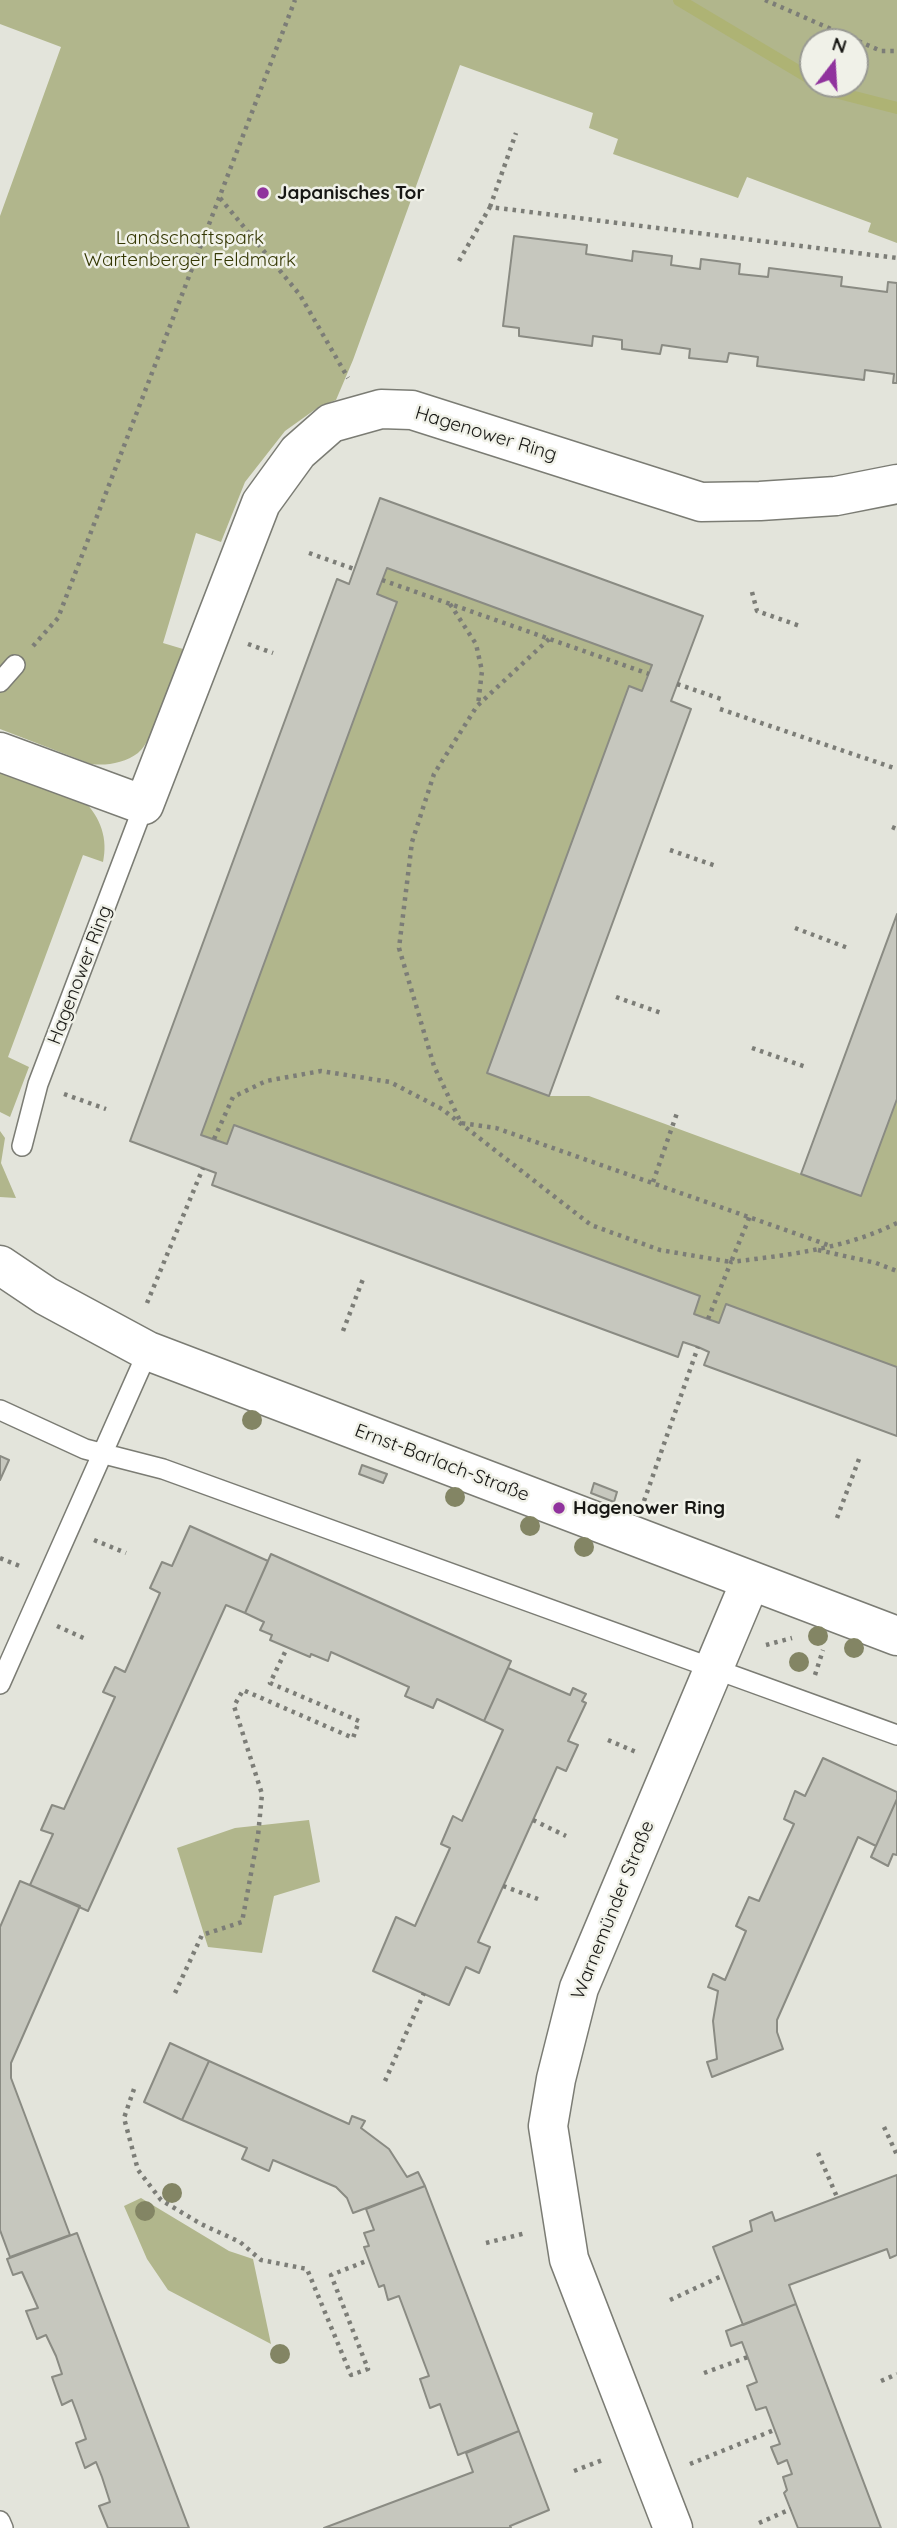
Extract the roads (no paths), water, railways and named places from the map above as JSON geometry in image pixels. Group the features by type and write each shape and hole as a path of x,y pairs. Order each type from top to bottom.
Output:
{"street":[{"name":"Hagenower Ring","path":"144,805 261,503 298,452 331,423 381,409 412,410 701,502 836,496 897,484"},
{"path":"0,752 144,805"},
{"name":"Ernst-Barlach-Straße","path":"0,1265 46,1296 148,1351 897,1636"},
{"name":"Warnemünder Straße","path":"673,2528 569,2259 548,2126 556,2079 579,1988 750,1582"}],"lane":[{"path":"0,682 15,665"},
{"name":"Hagenower Ring","path":"22,1146 38,1084 144,805"},
{"path":"0,1684 148,1351"},
{"path":"0,1410 85,1449 163,1469 897,1735"},
{"path":"0,2521 3,2528"}],"waterway":[{"path":"679,0 799,72"},
{"path":"858,98 897,108"}],"place":[{"name":"Japanisches Tor","path":"263,193"},
{"name":"Hagenower Ring","path":"559,1508"}],"park label":[{"name":"Landschaftspark Wartenberger Feldmark","path":"190,249"}]}
